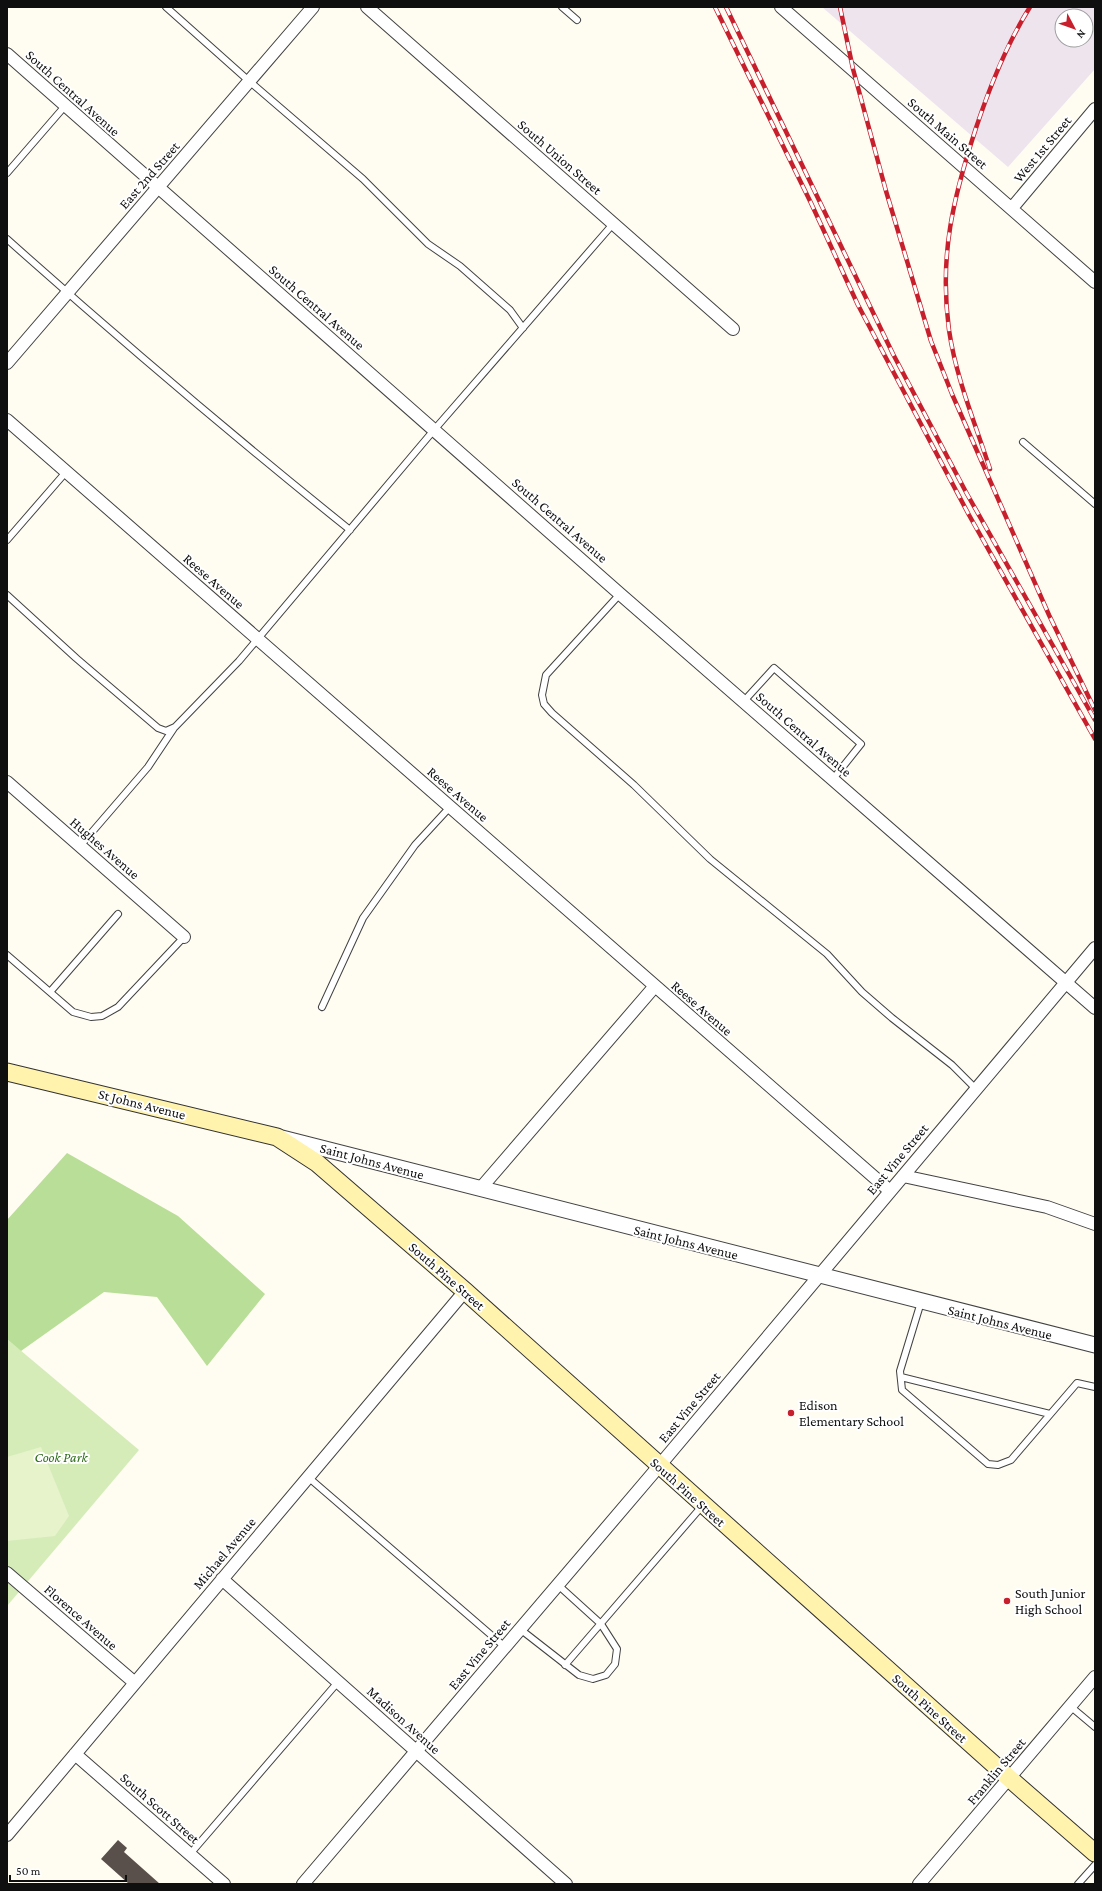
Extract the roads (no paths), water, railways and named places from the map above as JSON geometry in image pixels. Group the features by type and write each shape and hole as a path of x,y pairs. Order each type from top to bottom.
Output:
{"main road":[{"name":"St Johns Avenue","path":"7,1072 277,1137"},
{"name":"South Pine Street","path":"277,1137 316,1162 465,1291 659,1466 1095,1853"}],"street":[{"name":"East 2nd Street","path":"7,363 313,7"},
{"name":"South Union Street","path":"367,7 732,329"},
{"name":"South Main Street","path":"781,7 1095,282"},
{"name":"South Central Avenue","path":"7,54 620,594 1095,1008"},
{"name":"West 1st Street","path":"1012,208 1095,109"},
{"name":"Reese Avenue","path":"7,420 890,1191"},
{"name":"Hughes Avenue","path":"7,782 184,937"},
{"name":"East Vine Street","path":"303,1884 659,1466 1095,948"},
{"path":"480,1189 655,986"},
{"name":"Saint Johns Avenue","path":"277,1137 921,1302 1095,1345"},
{"path":"903,1176 1047,1207 1095,1224"},
{"name":"Michael Avenue","path":"7,1835 465,1291"},
{"name":"Florence Avenue","path":"7,1573 135,1683"},
{"name":"Madison Avenue","path":"222,1579 566,1884"},
{"name":"Franklin Street","path":"919,1884 1095,1676"},
{"name":"South Scott Street","path":"75,1754 224,1884"}],"lane":[{"path":"166,7 362,179 428,244 460,266 510,310 523,328"},
{"path":"562,7 577,20"},
{"path":"7,173 65,106"},
{"path":"80,846 148,767 175,727 239,661 434,430 613,224"},
{"path":"7,239 244,444 350,530"},
{"path":"1023,442 1095,504"},
{"path":"7,540 66,472"},
{"path":"620,594 546,675 542,695 544,704 552,713 634,785 710,859 827,954 862,992 892,1018 952,1065 976,1089"},
{"path":"7,595 76,658 158,728 166,731 175,727"},
{"path":"744,701 774,668 861,744 833,779"},
{"path":"322,1007 363,918 415,845 450,807"},
{"path":"50,992 118,914"},
{"path":"7,955 73,1012 91,1017 102,1016 118,1007 184,937"},
{"path":"921,1302 901,1374 902,1390 988,1464 998,1465 1011,1460 1077,1383 1093,1387"},
{"path":"901,1374 1050,1414"},
{"path":"308,1477 505,1647"},
{"path":"565,1665 703,1505"},
{"path":"520,1629 579,1675 593,1679 606,1675 615,1664 617,1649 601,1624 558,1585"},
{"path":"190,1854 338,1682"},
{"path":"1070,1706 1095,1727"},
{"path":"1078,1884 1095,1865"}],"railway":[{"path":"715,7 811,203 858,305 969,515 1095,739"},
{"path":"726,7 893,354 967,494 1095,720"},
{"path":"840,7 853,69 886,191 931,341 952,394 1049,615 1095,710"},
{"path":"990,469 966,400 952,348 946,303 947,252 955,203 976,128 999,66 1013,36 1030,7"}],"place":[{"name":"Edison Elementary School","path":"791,1413"},
{"name":"South Junior High School","path":"1007,1601"}],"park label":[{"name":"Cook Park","path":"61,1457"}]}
